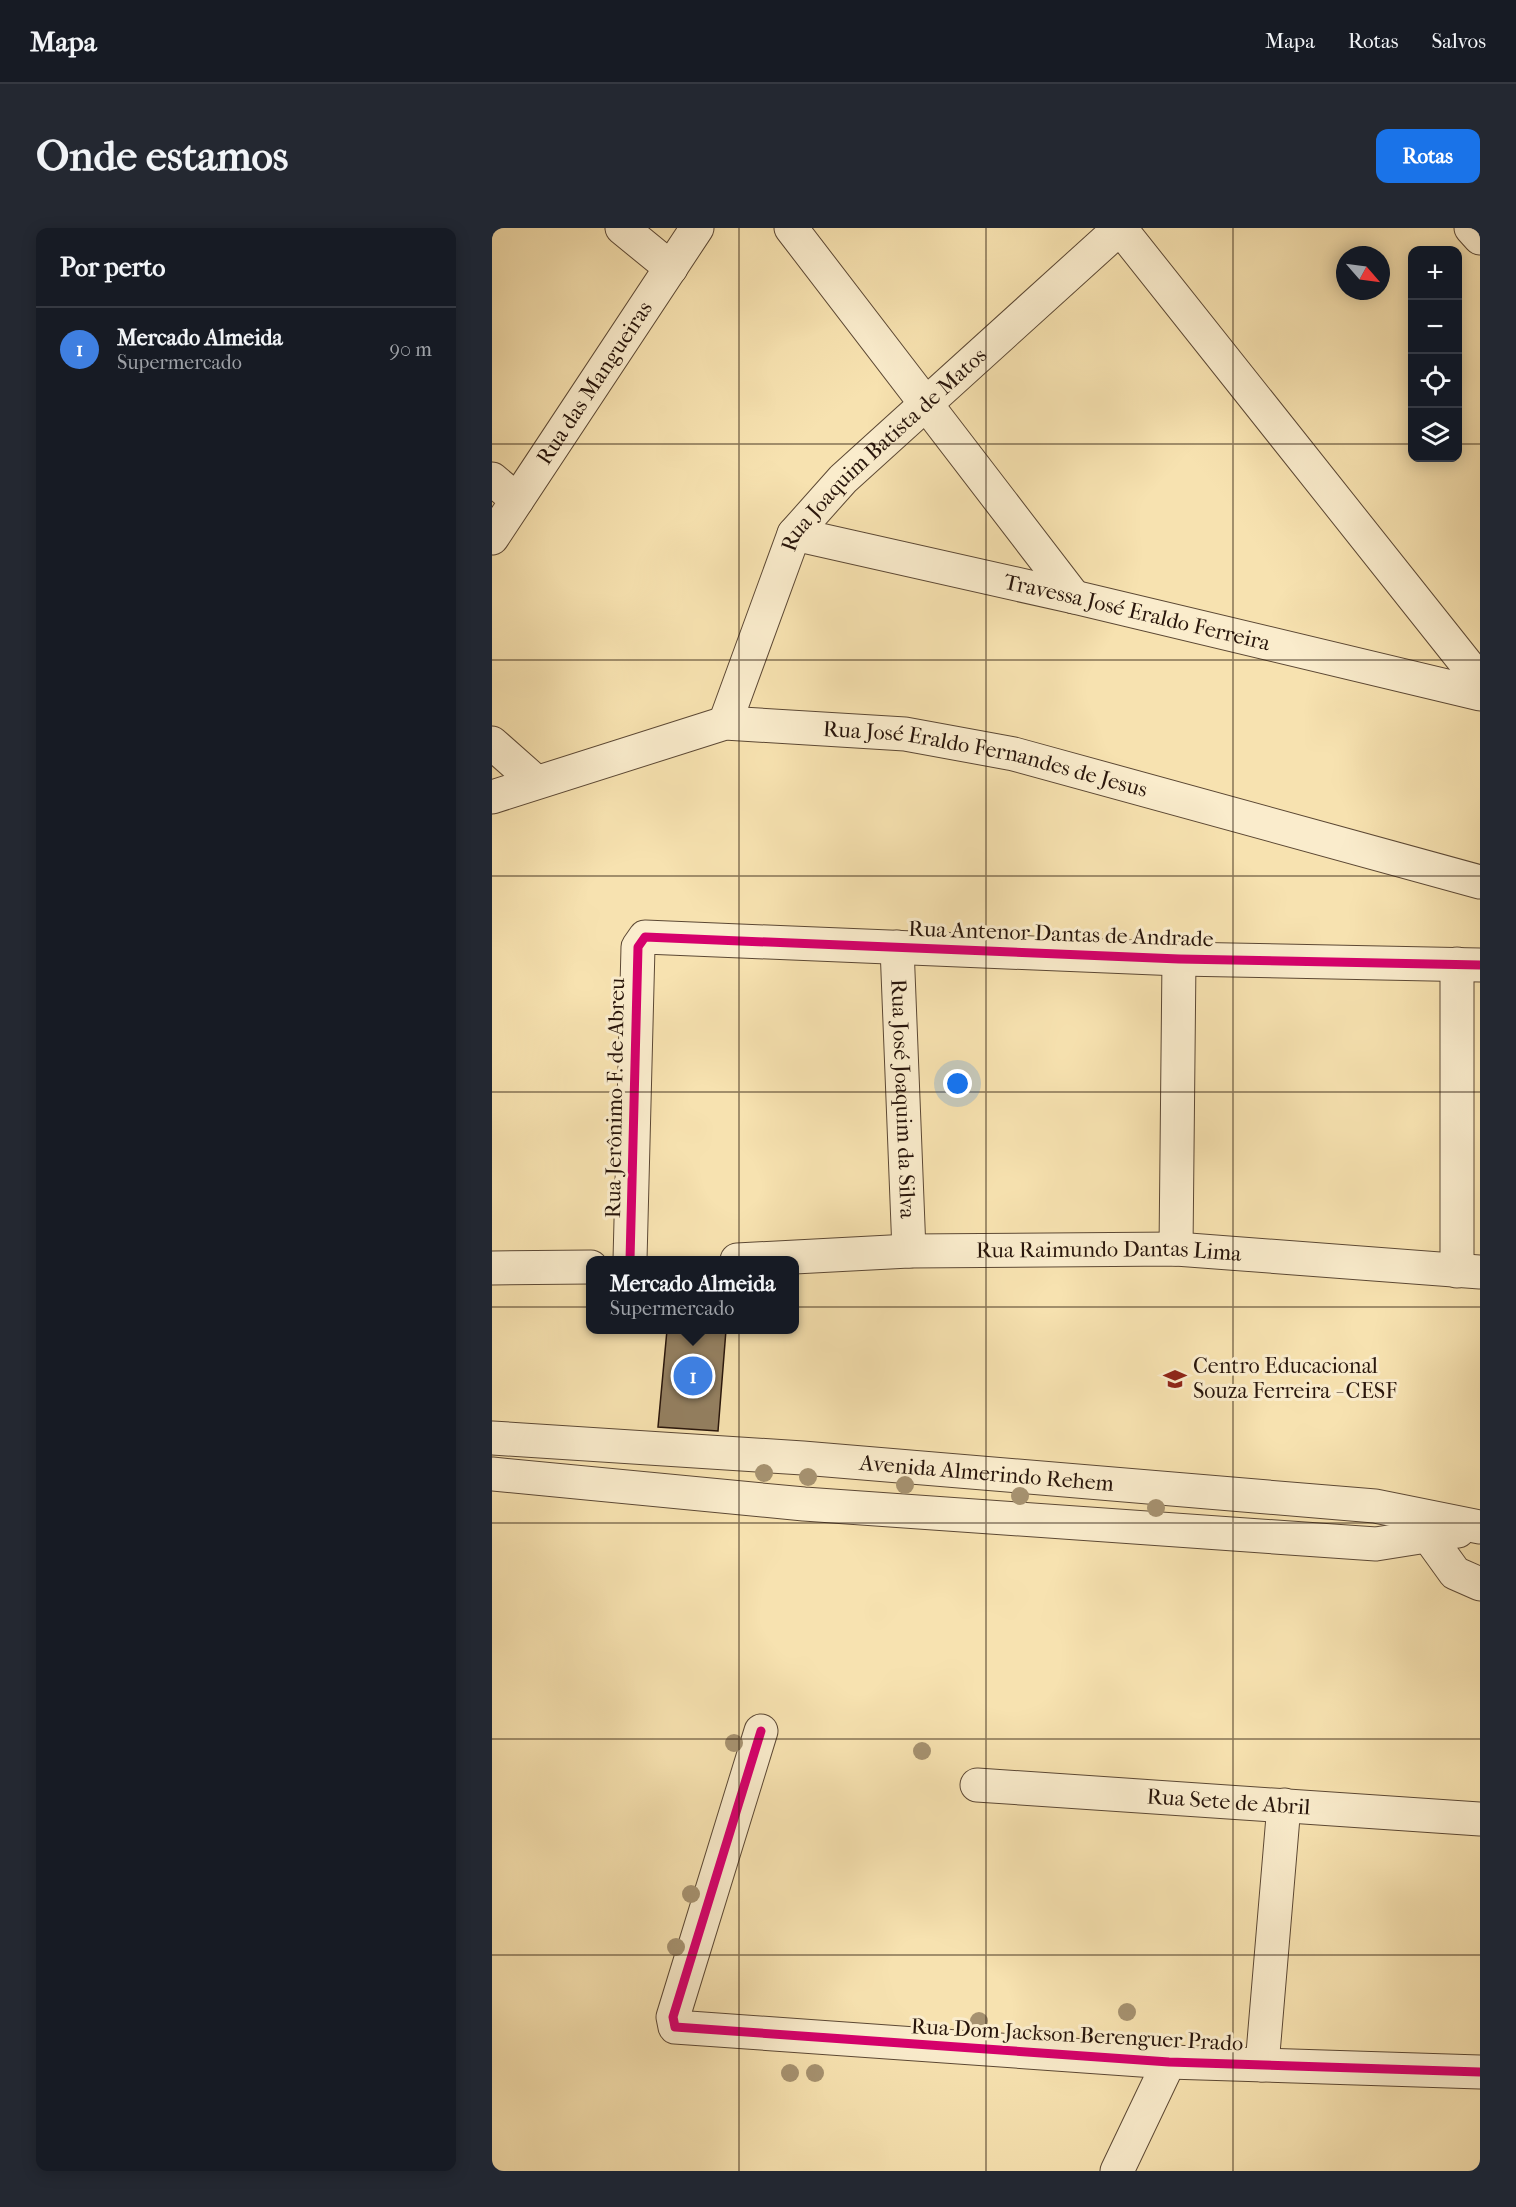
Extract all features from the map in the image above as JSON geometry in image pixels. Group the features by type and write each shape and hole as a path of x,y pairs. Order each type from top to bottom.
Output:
{"street":[{"path":"622,228 671,268"},
{"name":"Rua das Mangueiras","path":"492,538 697,228"},
{"path":"791,228 1074,597"},
{"path":"1120,228 1480,681"},
{"name":"Rua Joaquim Batista de Matos","path":"725,723 794,534 843,479 1120,228"},
{"path":"1471,228 1480,238"},
{"path":"492,479 517,500"},
{"name":"Travessa José Eraldo Ferreira","path":"794,534 1074,597 1480,694"},
{"name":"Rua José Eraldo Fernandes de Jesus","path":"492,798 725,723 905,734 1014,754 1480,882"},
{"path":"492,742 536,782"},
{"name":"Rua Antenor Dantas de Andrade","path":"641,938 649,936 1179,959 1468,964"},
{"name":"Rua Jerônimo F. de Abreu","path":"630,1256 638,947 641,938"},
{"name":"Rua José Joaquim da Silva","path":"897,947 909,1251"},
{"path":"1176,1249 1179,959"},
{"path":"1468,964 1469,1271"},
{"name":"Rua Raimundo Dantas Lima","path":"799,1257 909,1251 1176,1249 1469,1271"},
{"path":"492,1268 586,1267"},
{"name":"Avenida Almerindo Rehem","path":"492,1438 851,1462 1375,1506 1428,1527"},
{"path":"584,1483 588,1444"},
{"path":"849,1507 851,1462"},
{"name":"Avenida Almerindo Rehem","path":"492,1474 849,1507 1377,1544 1428,1527 1480,1527"},
{"path":"1220,1533 1221,1493"},
{"path":"1428,1527 1455,1573 1480,1584"},
{"name":"Rua Dom Jackson Berenguer Prado","path":"761,1731 676,2006 673,2025 679,2029 1169,2062 1480,2072"},
{"name":"Rua Sete de Abril","path":"977,1785 1480,1819"},
{"path":"1262,2065 1284,1805"},
{"path":"1117,2171 1169,2062"}],"building":[{"path":"667,1334 726,1334 718,1431 658,1427"}],"cycle path":[{"path":"630,1256 638,947 645,937 1179,959 1480,965"},
{"path":"761,1731 673,2017 675,2027 1169,2062 1480,2072"}],"place":[{"name":"Mercado Almeida","path":"693,1376"},
{"name":"Centro Educacional Souza Ferreira - CESF","path":"1175,1379"}]}
